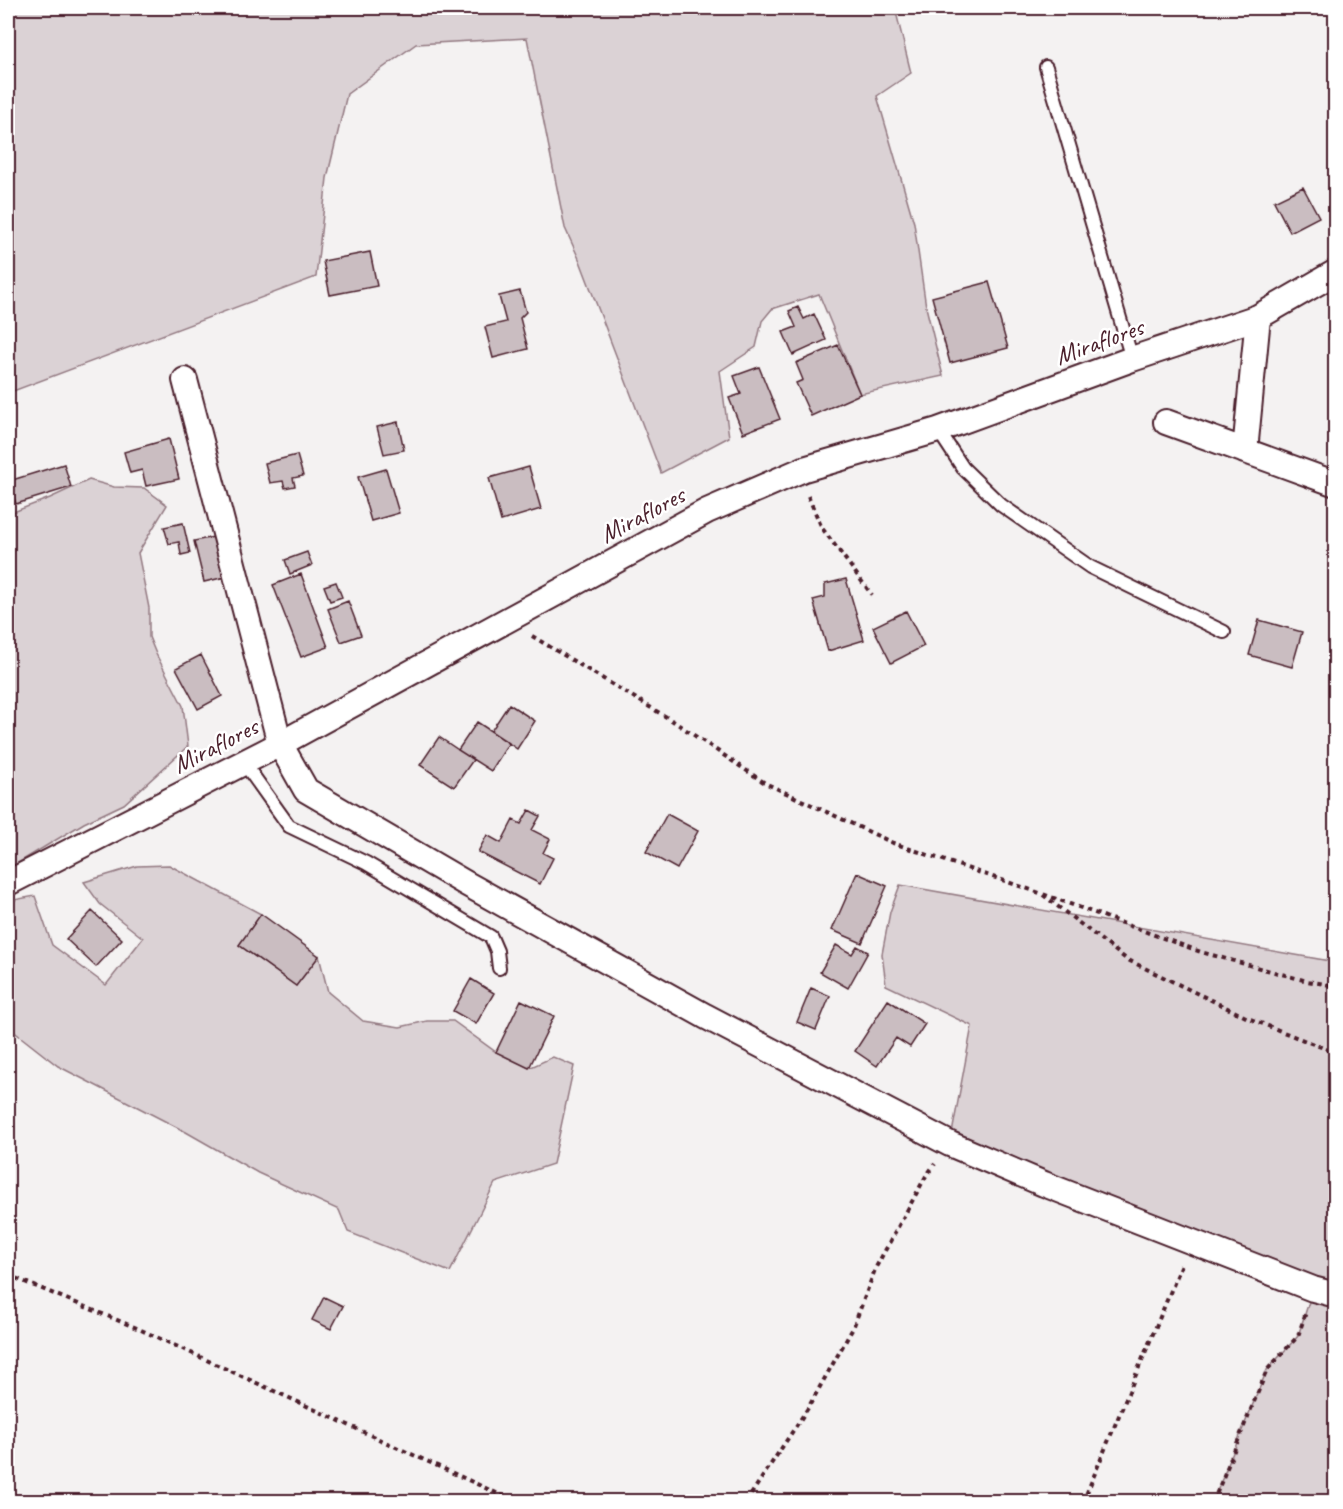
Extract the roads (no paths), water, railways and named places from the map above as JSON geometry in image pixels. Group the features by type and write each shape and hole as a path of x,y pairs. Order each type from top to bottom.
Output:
{"street":[{"name":"Miraflores","path":"8,883 280,744 707,511 804,469 938,430 1132,359 1258,317 1335,272"},
{"path":"1245,451 1258,317"},
{"path":"185,380 280,744 306,790 467,884 705,1016 950,1144 1044,1184 1324,1292"},
{"path":"1166,422 1335,484"}],"lane":[{"path":"1046,67 1132,359"},
{"path":"938,430 963,468 1001,505 1090,567 1224,632"},
{"path":"244,763 289,826 366,863 491,937 497,951 500,968"}]}
